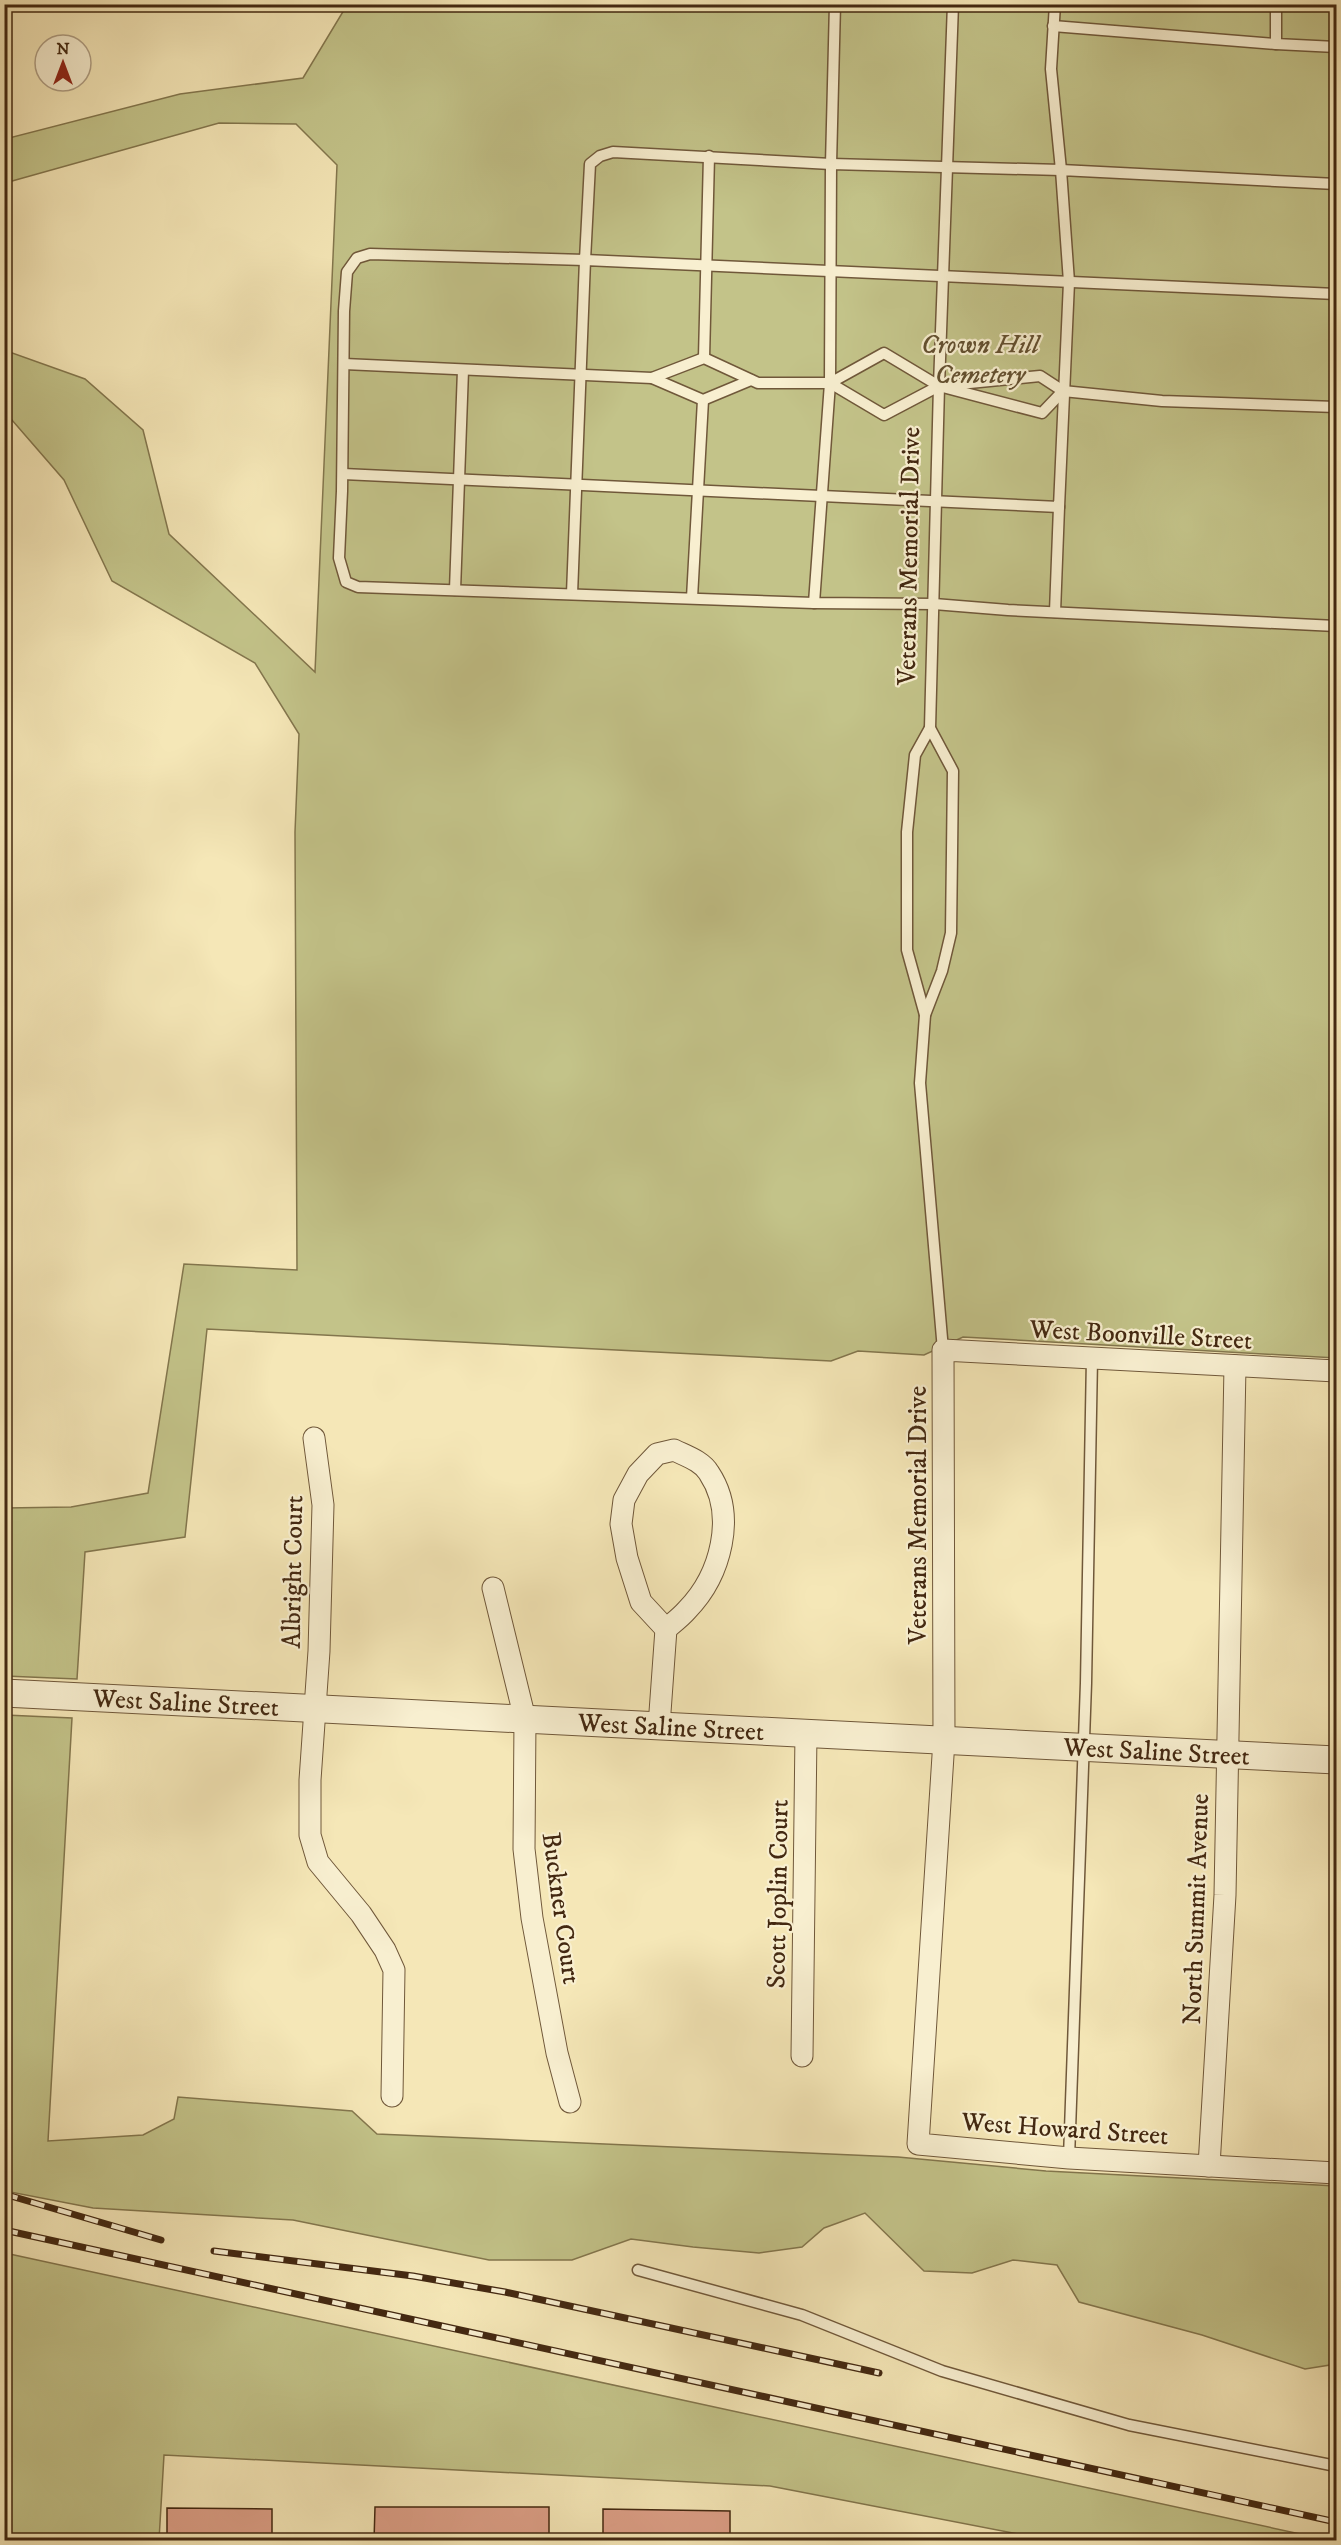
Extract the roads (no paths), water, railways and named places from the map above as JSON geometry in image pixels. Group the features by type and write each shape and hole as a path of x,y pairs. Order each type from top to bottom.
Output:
{"street":[{"name":"West Boonville Street","path":"943,1350 1336,1371"},
{"name":"Veterans Memorial Drive","path":"927,2014 944,1740 943,1350"},
{"name":"North Summit Avenue","path":"1209,2166 1225,1895 1236,1366"},
{"name":"Albright Court","path":"314,1438 323,1505 320,1651 310,1780 310,1835 318,1862 361,1914 385,1950 394,1970 392,2096"},
{"path":"659,1726 666,1629 689,1609 710,1576 720,1551 724,1524 723,1503 709,1471 693,1459 674,1450 657,1454 638,1474 624,1500 621,1524 627,1558 641,1602 666,1629"},
{"name":"Buckner Court","path":"493,1588 525,1719 524,1849 532,1918 553,2030 570,2102"},
{"name":"West Saline Street","path":"4,1693 1336,1760"},
{"name":"Scott Joplin Court","path":"802,2056 806,1733"},
{"name":"West Howard Street","path":"927,2014 918,2144 1069,2158 1336,2173"}],"lane":[{"path":"814,603 830,383 831,164 835,4"},
{"name":"Veterans Memorial Drive","path":"925,1016 907,950 907,832 915,755 930,728 939,386 953,4"},
{"path":"1055,4 1051,69 1069,282 1055,612"},
{"path":"1276,4 1276,44"},
{"path":"1053,26 1336,47"},
{"path":"572,594 590,164 600,156 613,152 831,164 1061,170 1336,184"},
{"path":"704,358 709,156"},
{"path":"1336,294 706,265 370,254 357,258 347,272 344,311 343,474 339,558 346,582 358,587 814,603 934,604 1336,626"},
{"path":"652,378 704,358 758,383 830,383 884,353 939,386 1042,413 1063,391"},
{"path":"344,364 652,378 703,400 751,380"},
{"path":"455,590 464,370"},
{"path":"830,383 884,415 939,386 1040,376 1063,391 1162,400 1336,407"},
{"path":"692,598 703,400"},
{"path":"343,474 1059,507"},
{"name":"Veterans Memorial Drive","path":"930,728 953,771 951,933 942,971 925,1016 920,1083 943,1350"},
{"path":"1069,2158 1084,1746 1092,1358"},
{"path":"638,2270 802,2315 942,2371 1128,2425 1336,2466"}],"railway":[{"path":"4,2194 161,2240"},
{"path":"4,2230 1336,2522"},
{"path":"214,2251 413,2276 505,2292 879,2373"}],"park label":[{"name":"Crown Hill Cemetery","path":"980,359"}]}
